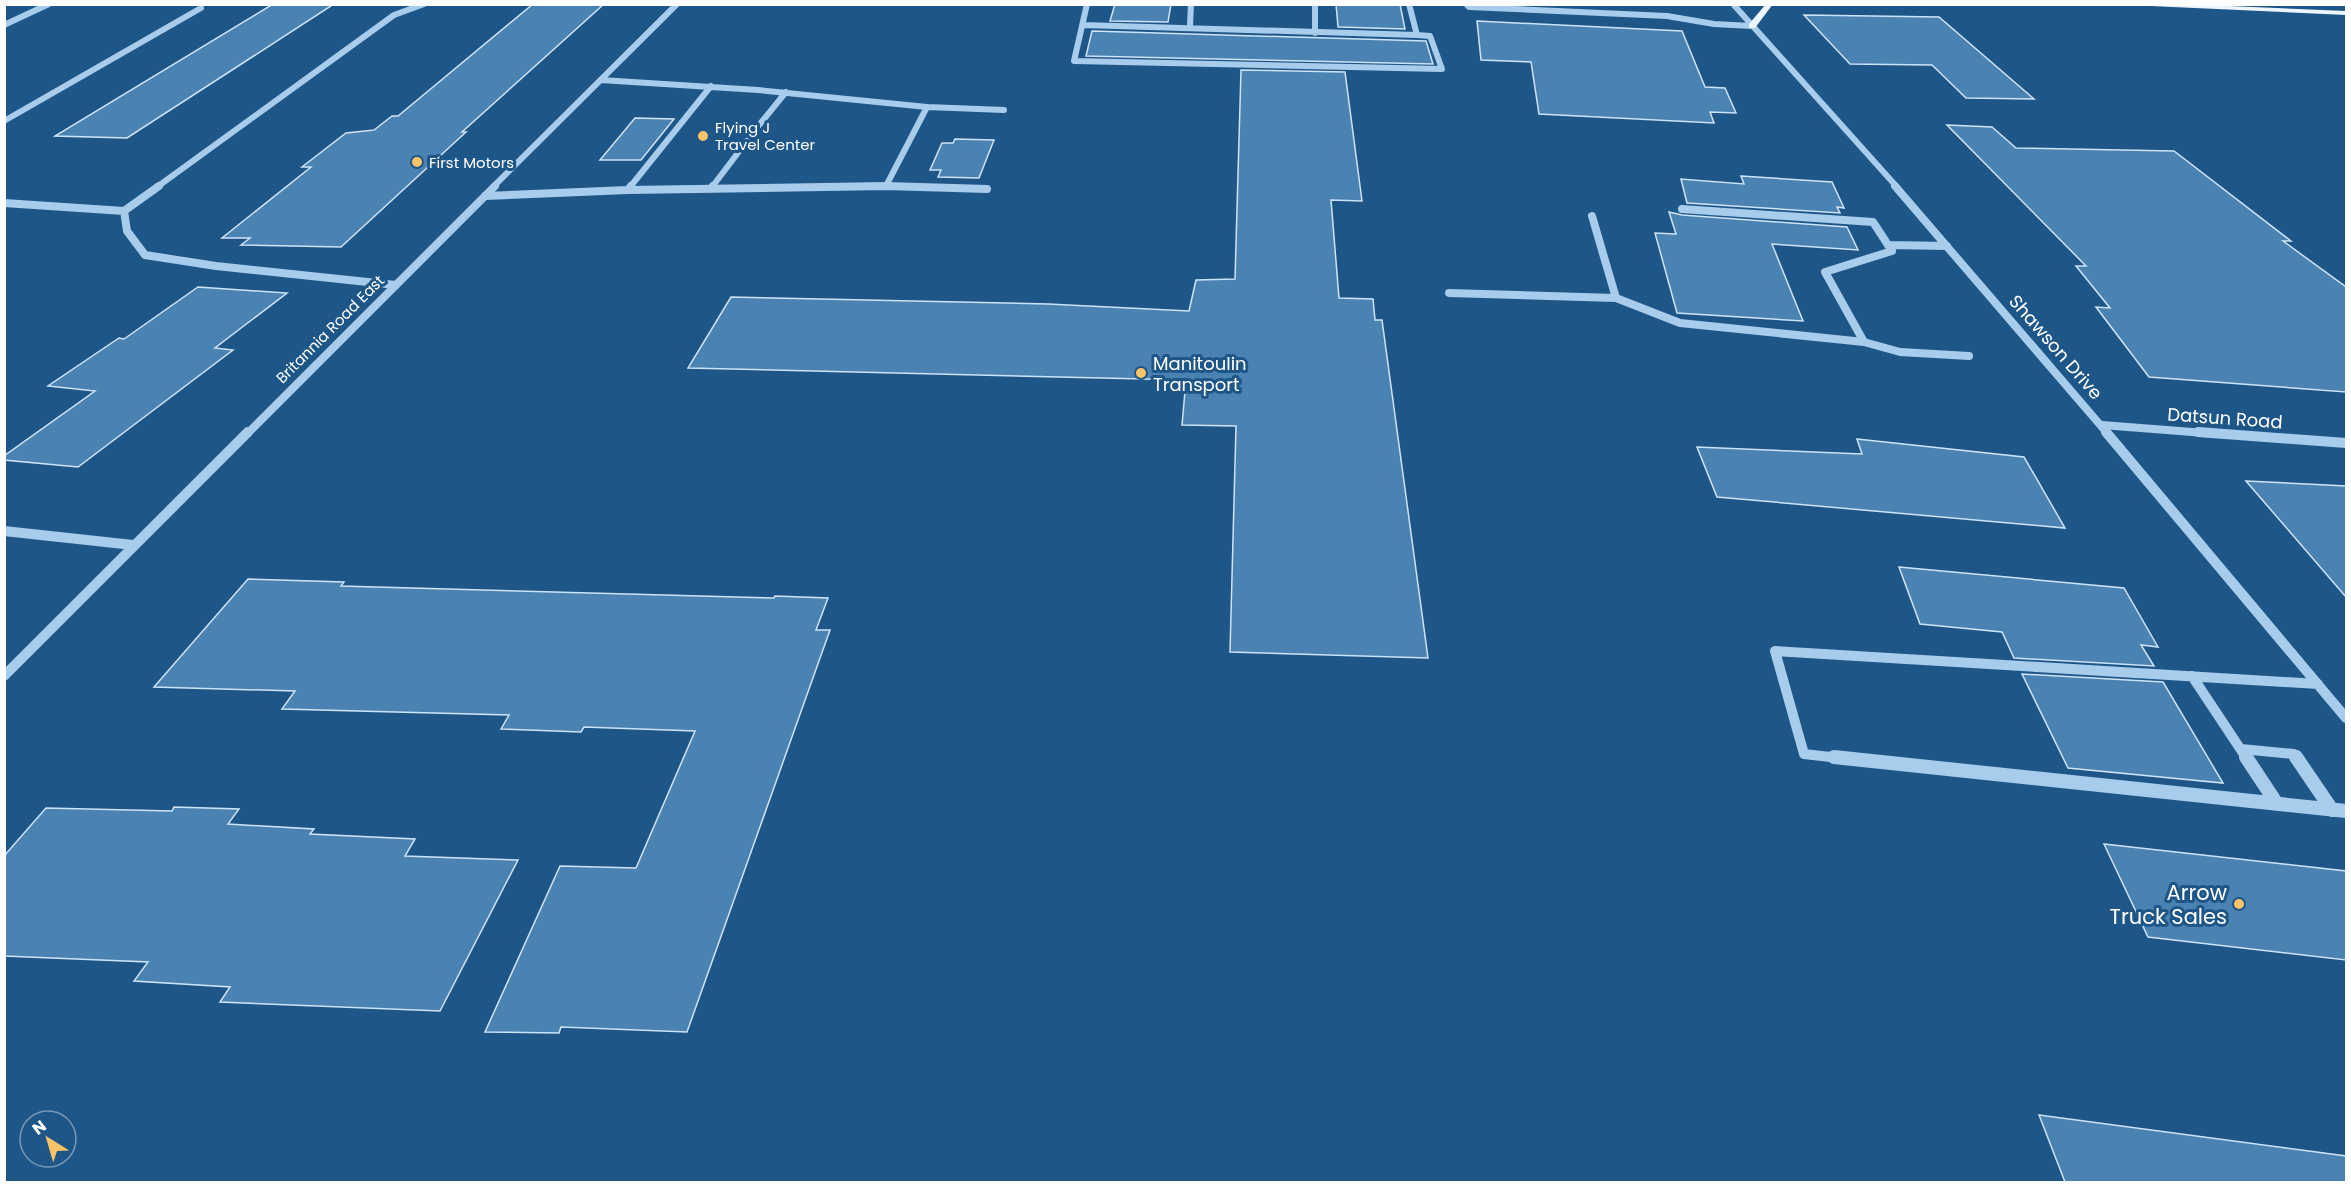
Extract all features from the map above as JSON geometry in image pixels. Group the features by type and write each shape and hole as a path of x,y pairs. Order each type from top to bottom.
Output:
{"main road":[{"path":"1752,26 1770,4"},
{"path":"2110,4 2346,13"}],"street":[{"path":"4,25 49,4"},
{"path":"4,203 124,211 394,15 424,4"},
{"name":"Britannia Road East","path":"4,676 677,4"},
{"path":"1083,25 1273,28 1315,33 1430,36 1442,69 1074,61 1087,4"},
{"path":"1190,26 1191,4"},
{"path":"1315,4 1315,33"},
{"path":"1409,4 1417,35"},
{"path":"1466,4 1469,7 1667,16 1714,24 1752,26"},
{"name":"Shawson Drive","path":"1733,4 2102,425 2346,718"},
{"path":"4,121 201,8"},
{"path":"601,80 786,92 927,107 1004,110"},
{"path":"628,190 711,86"},
{"path":"755,130 786,92"},
{"path":"886,186 927,107"},
{"path":"711,189 747,141"},
{"path":"485,196 628,190 886,186 987,189"},
{"path":"1682,209 1873,222 1892,251 1825,273 1864,342"},
{"path":"124,211 127,231 145,255 216,266 396,285"},
{"path":"1592,216 1616,298"},
{"path":"1888,246 1947,246"},
{"path":"1449,293 1616,298 1680,323 1864,342 1900,352 1969,356"},
{"name":"Datsun Road","path":"2102,425 2346,443"},
{"path":"4,531 134,545"},
{"path":"2318,684 1775,651 1804,754 2346,811"},
{"path":"2192,676 2277,804"},
{"path":"2241,749 2294,754 2332,810"}],"building":[{"path":"273,4 334,4 127,138 55,136"},
{"path":"533,4 604,4 462,132 466,132 341,247 241,245 250,238 222,238 311,167 302,167 346,133 374,130 392,116 398,116"},
{"path":"1115,4 1171,4 1168,22 1110,21"},
{"path":"1336,4 1400,4 1405,29 1338,27"},
{"path":"1804,15 1939,17 2034,99 1966,98 1932,65 1850,64"},
{"path":"1477,21 1682,31 1705,87 1725,88 1736,113 1710,112 1714,123 1539,114 1531,62 1481,60"},
{"path":"1092,31 1426,41 1433,64 1086,56"},
{"name":"Manitoulin Transport","path":"1241,70 1345,72 1362,201 1331,200 1339,298 1373,299 1375,320 1382,320 1428,658 1230,652 1236,426 1182,425 1186,380 688,368 731,297 1048,304 1189,311 1196,280 1235,279"},
{"path":"635,118 674,119 641,160 600,160"},
{"path":"1947,125 1992,127 2016,148 2174,151 2291,241 2283,241 2346,287 2346,392 2149,377 2096,307 2110,308 2076,266 2086,266"},
{"path":"955,139 994,140 979,178 938,177 941,170 930,170 942,143 953,143"},
{"path":"1741,176 1832,182 1844,208 1837,207 1840,213 1687,203 1681,179 1744,184"},
{"path":"1669,212 1682,215 1847,227 1858,250 1772,244 1803,321 1677,313 1655,233 1676,234"},
{"path":"198,287 287,293 215,348 233,350 78,467 4,460 4,456 95,391 48,386 119,338 124,339"},
{"path":"1857,439 2024,457 2065,528 1717,497 1697,447 1862,454"},
{"path":"2246,481 2346,486 2346,597"},
{"path":"1899,567 2124,588 2158,647 2141,645 2154,666 2014,658 2002,632 1920,624"},
{"path":"248,579 344,582 341,586 828,598 816,630 830,630 687,1032 561,1027 559,1033 485,1032 560,866 636,868 695,731 584,727 581,732 501,729 509,715 282,709 295,691 154,687"},
{"path":"2022,674 2163,682 2223,783 2068,768"},
{"path":"174,807 239,809 228,824 314,829 310,834 415,839 405,856 518,860 440,1011 220,1002 230,987 134,981 148,962 4,956 4,856 46,808 172,811"},
{"name":"Arrow Truck Sales","path":"2104,844 2346,871 2346,960 2148,937"},
{"path":"2039,1115 2346,1156 2346,1182 2065,1182"}],"place":[{"name":"Flying J Travel Center","path":"703,136"},
{"name":"First Motors","path":"417,162"},
{"name":"Manitoulin Transport","path":"1141,373"},
{"name":"Arrow Truck Sales","path":"2239,904"}]}
